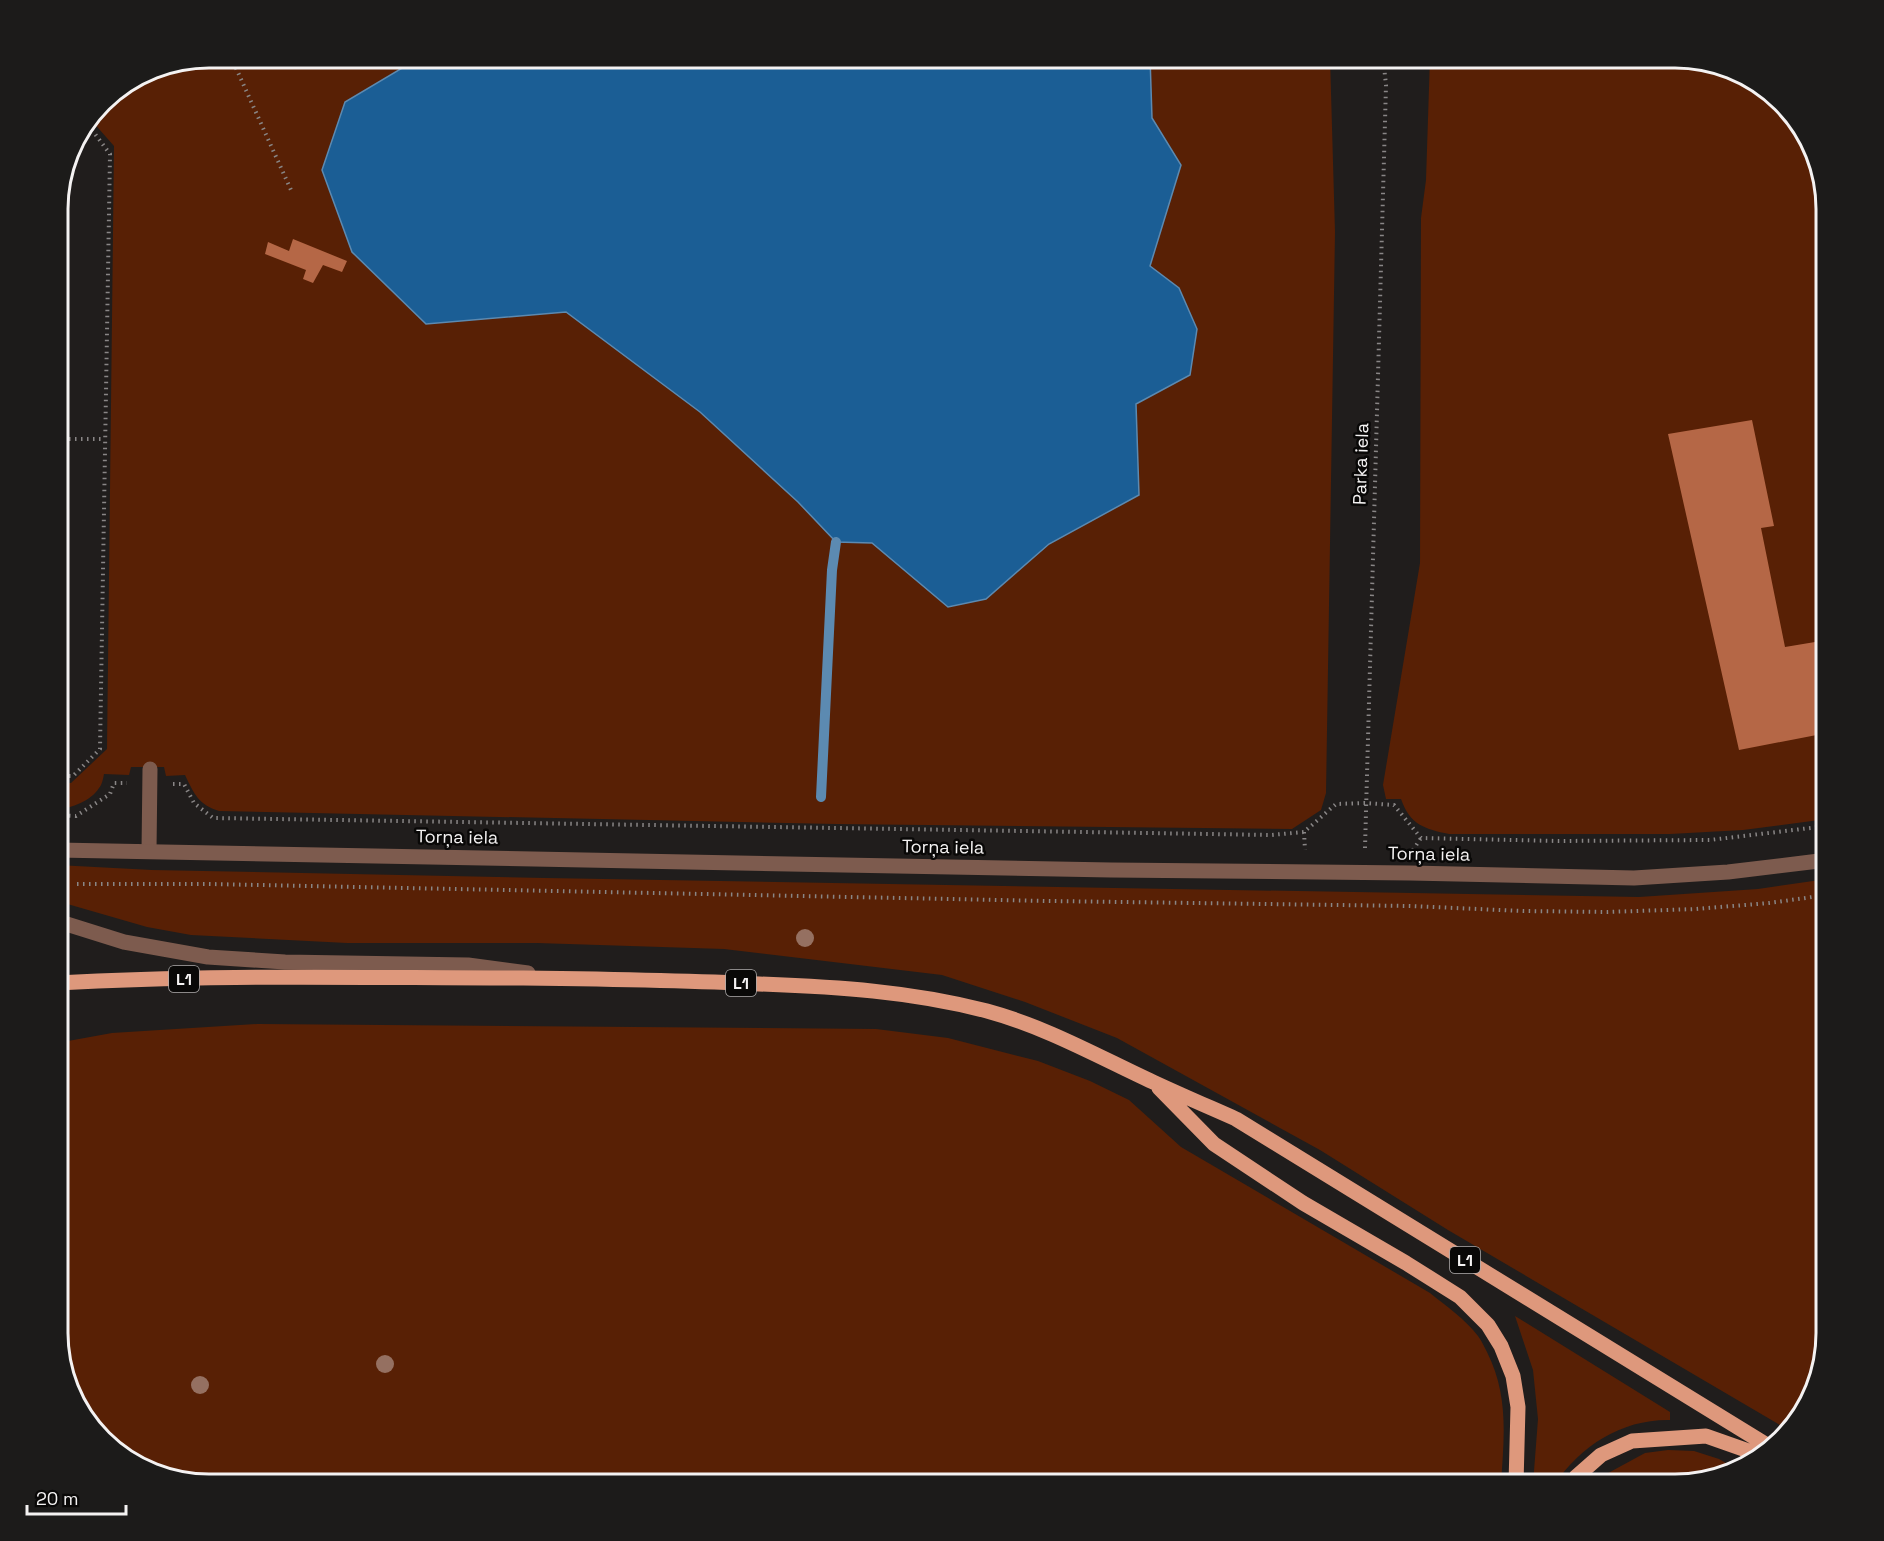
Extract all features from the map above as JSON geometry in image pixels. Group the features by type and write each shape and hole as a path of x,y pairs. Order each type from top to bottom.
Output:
{"main road":[{"name":"L1","path":"68,982 310,977 701,981 845,988 897,993 987,1011 1028,1024 1236,1119 1763,1444"},
{"path":"1154,1083 1214,1144 1303,1203 1460,1297 1488,1325 1501,1346 1513,1376 1518,1407 1515,1474"},
{"path":"1579,1474 1601,1455 1632,1441 1707,1436 1751,1452"}],"street":[{"path":"149,851 150,776"},
{"name":"Torņa iela","path":"68,850 1634,878 1728,872 1816,861"},
{"path":"68,924 124,942 208,957 285,962 468,965 570,979"}],"path":[{"path":"236,68 291,190"},
{"name":"Parka iela","path":"1365,873 1365,803 1386,85 1384,68"},
{"path":"68,776 73,776 100,749 110,154 91,129"},
{"path":"68,439 105,439"},
{"path":"68,816 76,816 110,794 114,783 150,776 184,784 194,803 213,818 1270,835 1304,832 1336,804 1365,803 1394,805 1421,838 1558,841 1710,840 1816,827"},
{"path":"77,884 209,884 1409,906 1607,912 1696,909 1816,897"}],"shaded area":[{"path":"199,68 1330,68 1335,232 1326,793 1321,810 1292,829 836,824 219,811 207,806 198,798 185,775 166,776 164,767 131,767 129,775 104,774 96,792 86,800 68,808 68,783 71,783 107,749 114,146 95,124 102,115 130,91 154,78 181,70"},
{"path":"1430,68 1685,68 1703,70 1730,78 1754,91 1782,115 1798,138 1812,172 1816,199 1816,820 1743,830 1670,834 1449,834 1419,824 1409,815 1401,799 1386,799 1383,785 1420,563 1421,218 1426,180"},
{"path":"68,866 152,870 545,878 1639,897 1758,889 1816,881 1816,1342 1812,1369 1802,1395 1782,1426 1448,1230 1320,1150 1117,1038 1025,1002 942,975 724,949 537,943 347,943 191,935 147,927 68,904"},
{"path":"258,1024 876,1029 948,1038 1038,1061 1090,1081 1129,1100 1181,1147 1430,1293 1461,1318 1481,1340 1499,1385 1503,1417 1502,1474 208,1474 172,1469 138,1455 115,1439 102,1426 82,1395 72,1369 69,1351 68,1041 112,1033"},
{"path":"1515,1316 1670,1412 1670,1420 1636,1424 1605,1437 1577,1457 1562,1474 1534,1474 1538,1419 1533,1370"},
{"path":"1668,1450 1694,1451 1727,1464 1703,1471 1676,1474 1606,1474 1645,1453"}],"water":[{"path":"402,68 1150,68 1152,118 1181,165 1150,266 1179,288 1197,329 1190,375 1136,404 1139,495 1049,544 986,599 948,607 872,543 836,542 798,502 700,412 566,312 426,324 352,252 322,170 345,102"}],"building":[{"path":"293,239 347,261 342,272 323,265 313,283 303,279 306,270 265,254 268,242 289,251"},
{"path":"1752,420 1774,526 1761,528 1785,647 1816,642 1816,735 1739,750 1668,434"}],"waterway":[{"path":"821,797 832,570 836,542"}]}
